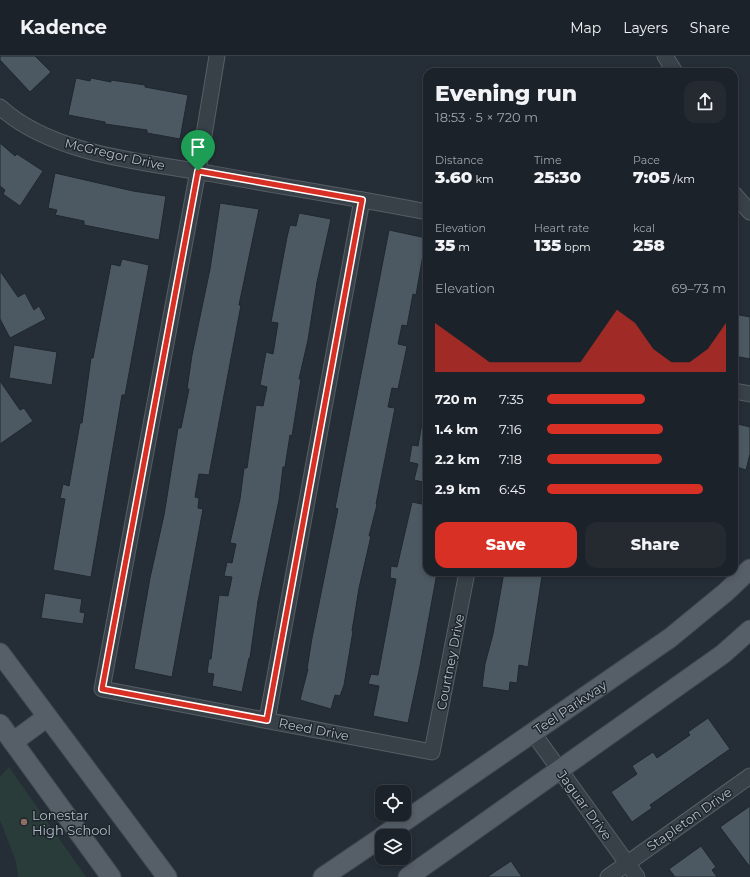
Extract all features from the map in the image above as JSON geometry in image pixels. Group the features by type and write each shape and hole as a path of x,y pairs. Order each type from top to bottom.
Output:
{"main road":[{"name":"Teel Parkway","path":"392,829 670,638 726,592 750,569"},
{"path":"408,877 723,654 750,630"},
{"path":"0,653 167,877"},
{"path":"13,742 48,717"},
{"path":"0,724 111,877"},
{"name":"Teel Parkway","path":"323,877 375,841"}],"street":[{"path":"198,171 217,56"},
{"path":"665,56 672,68"},
{"name":"McGregor Drive","path":"0,107 14,120 67,145 198,171 423,211"},
{"name":"Reed Drive","path":"198,171 102,689 432,752"},
{"path":"267,720 362,200"},
{"path":"738,392 750,394"},
{"name":"Courtney Drive","path":"432,752 466,576"},
{"name":"Jaguar Drive","path":"533,733 637,877"},
{"name":"Stapleton Drive","path":"608,877 750,776"}],"green space":[{"name":"Lonestar High School","path":"9,767 86,877 18,877 16,861 0,820 0,777"}],"building":[{"path":"0,56 35,56 51,72 30,92 0,60"},
{"path":"76,78 90,81 91,78 111,82 111,80 145,85 145,87 188,95 180,139 147,133 147,130 105,124 105,122 68,115"},
{"path":"0,143 15,156 17,154 43,171 20,206 3,194 5,190 0,186"},
{"path":"55,173 133,191 166,196 159,240 84,225 84,221 55,215 57,210 48,208"},
{"path":"220,203 259,209 239,305 241,305 209,475 199,474 195,497 199,498 198,508 203,509 172,677 134,669 150,578 164,515 178,428 181,428 189,389 187,389 192,355 210,269"},
{"path":"299,213 331,219 317,282 308,340 299,379 301,379 292,436 290,435 285,467 283,467 279,500 258,601 250,658 242,692 212,686 214,674 207,673 209,659 211,659 219,595 228,596 232,577 224,576 227,562 232,563 236,544 230,543 240,499 244,468 247,468 256,405 263,406 267,387 260,385 266,352 273,354 278,323 271,322 287,237 290,225 296,226"},
{"path":"389,230 423,237 423,255 416,295 413,294 407,326 402,325 398,344 407,346 398,389 392,388 388,407 395,408 377,505 369,536 371,536 359,588 344,685 340,696 335,695 331,709 300,700 308,669 312,638 338,509 335,508"},
{"path":"122,259 149,265 125,395 122,395 91,577 53,570 65,499 60,498 63,484 69,486 80,423 82,423 91,358 93,358 111,264 120,266"},
{"path":"0,271 18,297 25,293 34,310 39,306 46,319 10,338 0,319"},
{"path":"738,315 750,317 750,359 738,357"},
{"path":"14,345 57,352 52,385 9,378"},
{"path":"0,381 20,410 24,408 33,421 0,444"},
{"path":"422,423 423,482 414,480 418,464 409,462 412,445 418,446"},
{"path":"738,424 750,427 750,454 746,470 738,467"},
{"path":"412,502 423,504 423,576 436,576 408,723 373,716 379,686 368,684 371,674 378,675 396,579 390,578 391,566 397,567"},
{"path":"503,576 542,576 528,667 519,665 517,683 510,682 509,691 482,687 485,664 493,634"},
{"path":"45,593 82,599 80,612 85,613 83,624 41,618"},
{"path":"708,718 730,749 650,805 652,808 632,822 611,792 637,774 632,766 653,752 657,758 690,735 688,732"},
{"path":"750,806 750,867 720,827"},
{"path":"701,846 716,867 712,870 717,877 675,877 669,869"},
{"path":"511,861 522,877 487,877"}],"place":[{"name":"Lonestar High School","path":"24,822"}],"route":[{"path":"198,171 362,200 267,720 102,689 118,596 198,171"}]}
